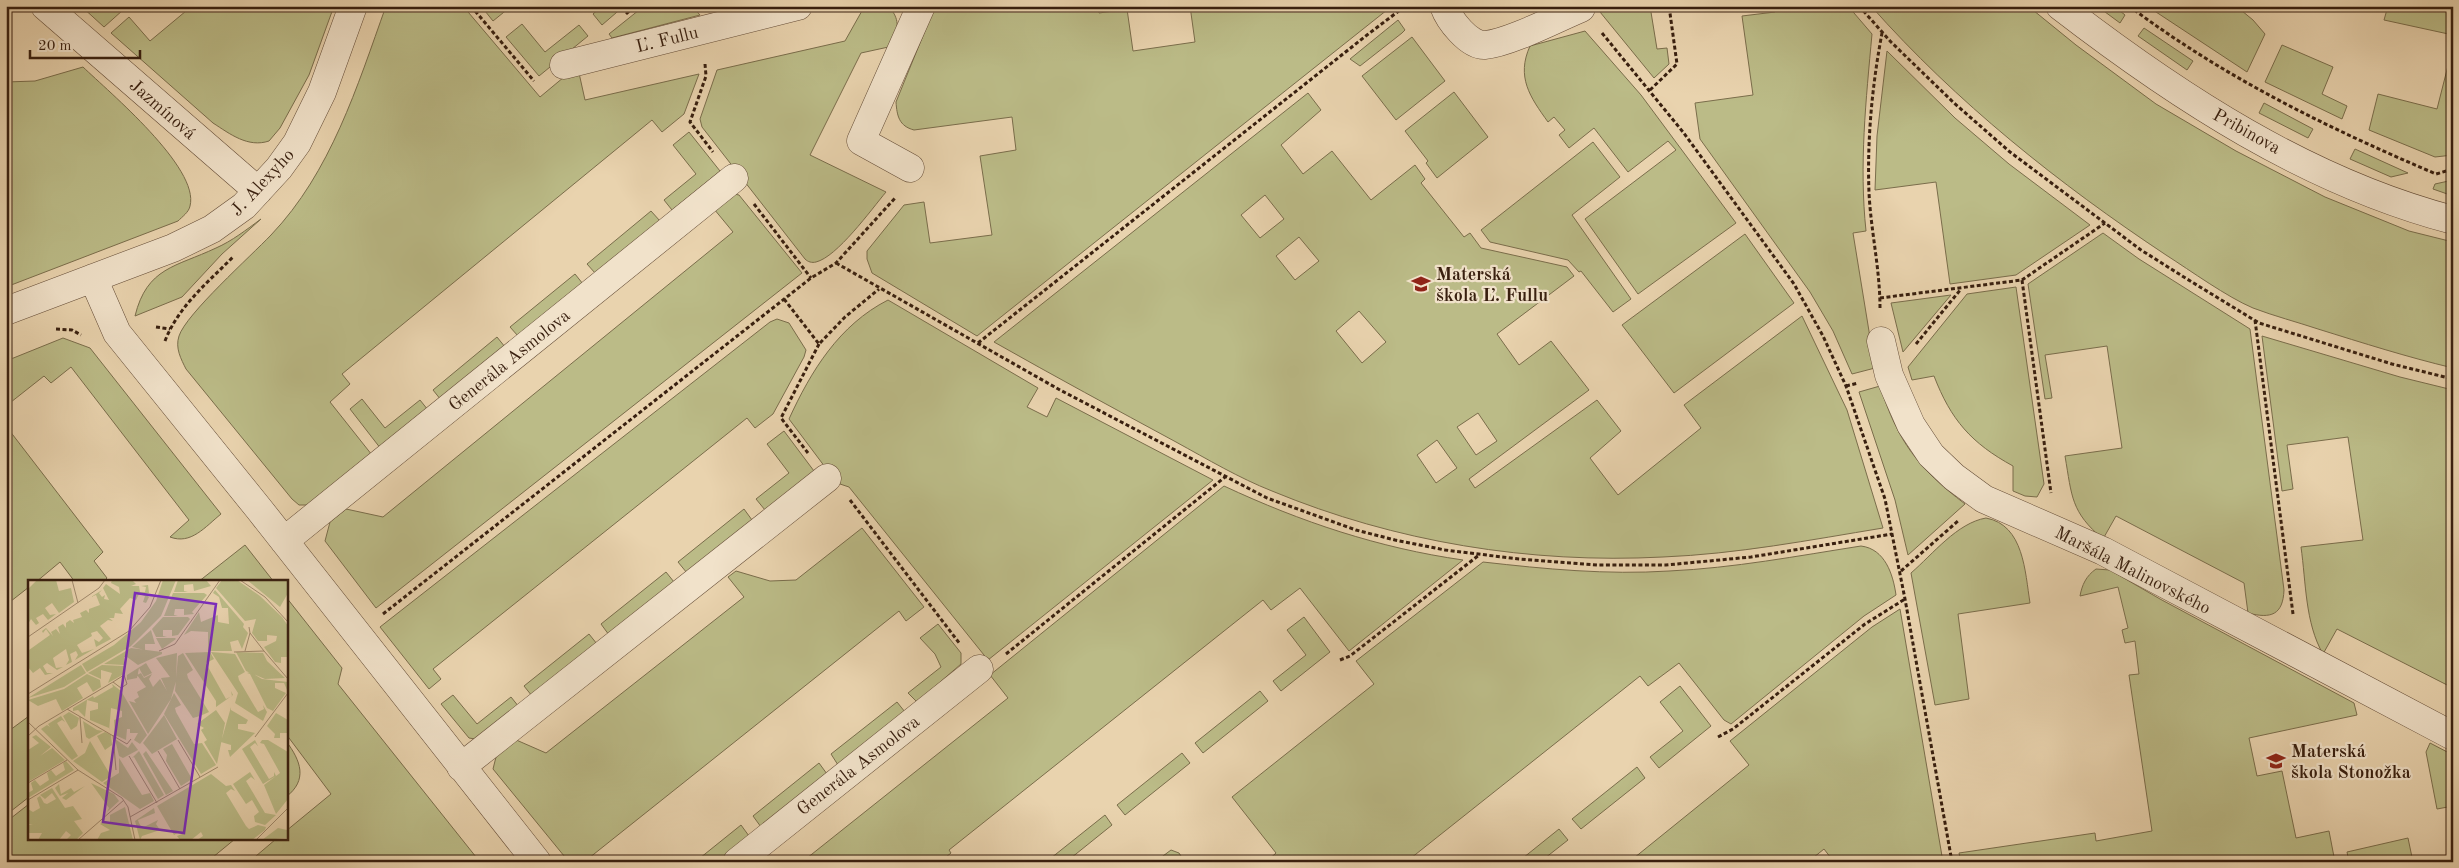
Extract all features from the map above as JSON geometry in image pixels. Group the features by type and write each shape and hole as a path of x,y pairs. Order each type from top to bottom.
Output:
{"street":[{"name":"Jazmínová","path":"45,6 258,191"},
{"name":"J. Alexyho","path":"6,311 173,248 212,229 244,206 297,143 322,92 353,6"},
{"name":"Ľ. Fullu","path":"564,64 798,6"},
{"path":"910,168 861,141 921,6"},
{"path":"1444,6 1466,37 1483,45 1502,41 1580,7"},
{"name":"Pribinova","path":"2060,6 2114,48 2241,130 2334,178 2389,200 2453,220"},
{"name":"Generála Asmolova","path":"284,541 734,178"},
{"path":"94,278 117,334 284,541 537,862"},
{"name":"Maršála Malinovského","path":"1881,341 1888,375 1910,425 1931,455 1954,477 1984,499 2103,551 2453,736"},
{"path":"461,767 827,478"},
{"name":"Generála Asmolova","path":"737,862 979,669"}],"path":[{"path":"978,344 1380,25 1408,6"},
{"path":"1650,90 1676,64 1669,6"},
{"path":"1756,8 1768,6"},
{"path":"1859,6 1954,103 2010,152 2141,250 2254,320 2392,364 2453,379"},
{"path":"2129,6 2219,67 2312,119 2436,174 2453,169"},
{"path":"1580,7 1650,90 1794,284 1824,336 1846,386 1885,499 1905,599 1952,862"},
{"path":"1881,341 1880,298 1869,195 1869,135 1883,32"},
{"path":"357,634 784,299 836,263 897,195 910,168"},
{"path":"1880,298 2022,280 2105,223"},
{"path":"165,347 170,329 177,318 196,294 240,250"},
{"path":"836,263 1060,390 1225,477 1267,498 1356,530 1395,540 1479,554 1598,565 1666,565 1751,557 1892,534"},
{"path":"2022,280 2052,490 2042,525"},
{"path":"1888,375 1896,369 1961,288"},
{"path":"879,289 845,317 819,344 781,418 827,478 845,494 979,669 989,668 1225,477"},
{"path":"784,299 819,344"},
{"path":"2254,320 2295,627 2284,646"},
{"path":"54,329 72,330 88,339"},
{"path":"1900,572 1984,499"},
{"path":"1340,660 1350,656 1479,554"},
{"path":"1718,737 1734,729 1864,624 1905,599"}],"green space":[{"path":"81,6 121,6 123,10 104,27"},
{"path":"192,6 334,6 309,75 280,128 269,141 254,143 240,139 213,123 111,33 129,17 150,41"},
{"path":"386,6 463,6 540,97 564,77 579,73 585,100 699,74 684,114 662,132 652,120 342,374 350,384 330,402 372,455 307,505 299,505 292,499 186,369 179,353 178,340 184,326 194,314 220,285 271,235 310,184 326,156 353,97"},
{"path":"481,6 508,6 509,8 493,21"},
{"path":"602,6 624,6 602,25 593,14"},
{"path":"644,6 692,6 700,15 612,38 609,34"},
{"path":"876,6 890,8 896,17 897,30 893,46 861,53 810,155 886,192 853,232 834,251 816,262 810,262 805,259 702,127 700,119 717,70 845,41 863,9"},
{"path":"935,6 1098,6 1099,13 1127,9 1133,51 1195,42 1190,6 1392,6 977,336 872,273 867,259 867,251 904,205 924,202 930,243 992,235 980,156 1016,150 1012,117 914,130 905,126 900,120 896,102"},
{"path":"1650,6 1657,49 1667,48 1669,64 1654,78 1600,12"},
{"path":"1775,6 1848,6 1872,34 1863,157 1866,231 1853,233 1875,368 1852,374 1833,331 1810,292 1700,139 1695,103 1753,95 1742,16 1775,12"},
{"path":"1871,6 2028,6 2076,45 2156,104 2236,151 2325,197 2409,231 2453,242 2453,368 2385,350 2269,314 2253,308 2221,291 2126,228 2010,140 1938,75"},
{"path":"2097,6 2114,6 2125,15 2120,23"},
{"path":"2156,6 2236,6 2253,20 2265,34 2247,72 2153,10"},
{"path":"2388,6 2453,6 2453,35 2384,20"},
{"path":"1398,20 1405,30 1402,33 1360,66 1350,59"},
{"path":"522,24 545,52 579,25 588,36 539,76 506,37"},
{"path":"2144,28 2193,61 2187,70 2138,36"},
{"path":"1585,31 1641,95 1736,223 1638,294 1585,219 1676,150 1668,141 1628,172 1594,128 1569,148 1559,135 1565,130 1554,117 1548,122 1531,95 1525,77 1524,67 1530,46"},
{"path":"1412,37 1445,81 1396,120 1362,76"},
{"path":"2282,45 2333,67 2322,94 2347,106 2342,119 2265,82"},
{"path":"2453,46 2453,155 2435,157 2369,130 2378,94 2437,109"},
{"path":"1887,51 1955,118 2009,164 2090,225 2016,275 1950,284 1936,182 1875,190 1877,136"},
{"path":"83,67 131,112 167,152 181,172 189,190 190,206 178,221 6,287 6,82 35,81"},
{"path":"1454,92 1488,137 1437,178 1426,163 1428,161 1405,131"},
{"name":"Materská škola Ľ. Fullu","path":"1308,93 1321,110 1281,145 1303,174 1332,151 1371,200 1415,165 1425,179 1421,183 1464,237 1470,233 1481,248 1567,267 1574,276 1497,334 1519,365 1551,341 1589,390 1469,479 1475,488 1597,400 1621,431 1590,458 1618,495 1701,428 1684,405 1802,316 1847,410 1883,528 1718,553 1613,558 1513,553 1415,536 1366,524 1319,509 1247,480 994,342","holes":["1265,195 1284,219 1260,238 1241,215","1299,237 1319,261 1295,280 1276,256","1359,311 1386,342 1362,363 1336,331","1478,413 1497,441 1476,455 1457,427","1437,440 1457,468 1436,483 1417,455"]},
{"path":"2264,103 2313,129 2308,138 2259,113"},
{"path":"689,132 720,171 672,210 664,200 696,174 673,145"},
{"path":"1593,142 1620,177 1572,215 1631,299 1613,312 1581,271 1579,272 1568,260 1490,242 1481,230"},
{"path":"2355,149 2408,173 2391,177 2350,159"},
{"path":"2453,180 2453,196 2433,189 2435,184"},
{"path":"734,194 739,195 802,273 376,608 325,541 330,522 346,509 383,517 733,232 714,209"},
{"path":"651,211 660,221 595,273 587,264"},
{"path":"261,219 222,254 182,297 135,316 140,300 147,287 155,278 176,265 228,242"},
{"path":"2103,233 2139,259 2250,329 2284,590 2281,605 2274,613 2256,615 2248,613 2244,583 2116,516 2103,539 2092,529 2079,512 2069,482 2065,456 2122,448 2107,346 2045,355 2052,398 2045,399 2028,284"},
{"path":"1745,234 1794,303 1674,393 1622,325"},
{"path":"575,274 583,284 518,336 510,327"},
{"path":"2016,287 2044,484 2037,497 2025,496 2013,491 2013,466 1985,448 1964,429 1955,418 1934,376 1912,380 1908,367 1967,294"},
{"path":"1951,295 1903,352 1891,303"},
{"path":"888,300 1038,388 1027,407 1047,417 1056,398 1213,480 988,660 849,487 837,483 789,419 807,384 828,351 855,322"},
{"path":"777,319 789,323 806,350 773,414 755,428 747,418 433,669 441,679 429,689 380,627 770,322"},
{"path":"2262,336 2400,377 2453,390 2453,688 2337,629 2323,654 2309,616 2301,547 2363,540 2348,437 2287,445 2293,489 2282,491"},
{"path":"497,337 505,347 441,400 433,390"},
{"path":"63,338 90,348 221,514 203,529 185,539 170,537 189,520 71,367 51,383 44,376 6,406 6,361"},
{"path":"1880,386 1894,423 1922,466 1965,504 1908,555 1895,500 1859,392"},
{"path":"362,399 385,428 420,400 428,410 381,449 350,409"},
{"path":"6,426 103,552 94,561 107,578 105,580 74,580 60,562 38,580 28,580 28,588 6,605"},
{"path":"784,431 814,471 765,510 756,499 789,473 767,444"},
{"path":"1224,486 1282,511 1341,532 1401,548 1463,560 1349,651 1300,588 1271,610 1263,600 949,850 951,853 940,862 802,862 1008,698 990,675"},
{"path":"744,509 752,520 687,573 678,562"},
{"path":"1986,518 1999,522 2015,540 2024,564 2030,603 1958,614 1969,699 1935,705 1911,573 1955,533 1975,521"},
{"path":"862,528 924,607 906,621 899,611 584,862 569,862 493,769 497,753 514,739 546,753 744,597 728,577 736,571 770,581 796,580"},
{"path":"245,545 272,580 201,580"},
{"path":"1861,546 1869,548 1882,557 1893,579 1896,595 1864,616 1731,724 1724,720 1679,663 1648,686 1640,676 1406,862 1266,862 1276,853 1232,797 1374,684 1356,661 1483,562 1576,571 1646,572 1741,564"},
{"name":"Materská škola Stonožka","path":"2096,569 2110,570 2160,599 2354,703 2357,715 2249,738 2257,776 2282,771 2296,838 2329,831 2335,862 1961,862 1959,853 2095,833 2096,841 2152,831 2129,675 2139,674 2135,641 2125,643 2122,630 2128,628 2118,587 2080,596 2085,581"},
{"path":"666,572 674,582 609,635 601,624"},
{"path":"288,600 342,668 338,684 480,862 249,862 275,840 288,840 288,829 331,794 288,737"},
{"path":"1900,609 1943,862 1834,862 1824,849 1808,862 1629,862 1749,765 1730,741 1872,627"},
{"path":"1304,617 1330,652 1281,691 1273,681 1306,655 1287,630"},
{"path":"938,624 961,653 961,664 917,702 908,693 941,667 935,654 920,638"},
{"path":"589,634 597,644 532,696 524,686"},
{"path":"1680,686 1711,726 1659,768 1650,757 1683,731 1660,702"},
{"path":"1260,691 1268,701 1203,753 1195,743"},
{"path":"453,695 477,724 511,697 519,707 475,739 469,738 441,704"},
{"path":"897,702 905,712 838,765 831,754"},
{"path":"28,717 28,798 6,815 6,733"},
{"path":"2430,743 2453,755 2453,806 2437,809 2426,752"},
{"path":"288,744 300,770 300,777 293,791 288,795"},
{"path":"1182,753 1190,763 1125,815 1117,805"},
{"path":"819,763 827,774 761,827 753,816"},
{"path":"1637,767 1645,778 1581,829 1572,819"},
{"path":"28,805 28,840 234,840 207,862 6,862 6,822"},
{"path":"1105,815 1112,825 1066,862 1046,862"},
{"path":"741,825 749,836 717,862 695,862"},
{"path":"1559,829 1568,840 1540,862 1518,862"},
{"path":"2408,838 2413,862 2349,862 2347,852"},
{"path":"1171,850 1179,853 1185,862 1155,862"}],"place":[{"name":"Materská škola Ľ. Fullu","path":"1421,284"},
{"name":"Materská škola Stonožka","path":"2276,761"}]}
